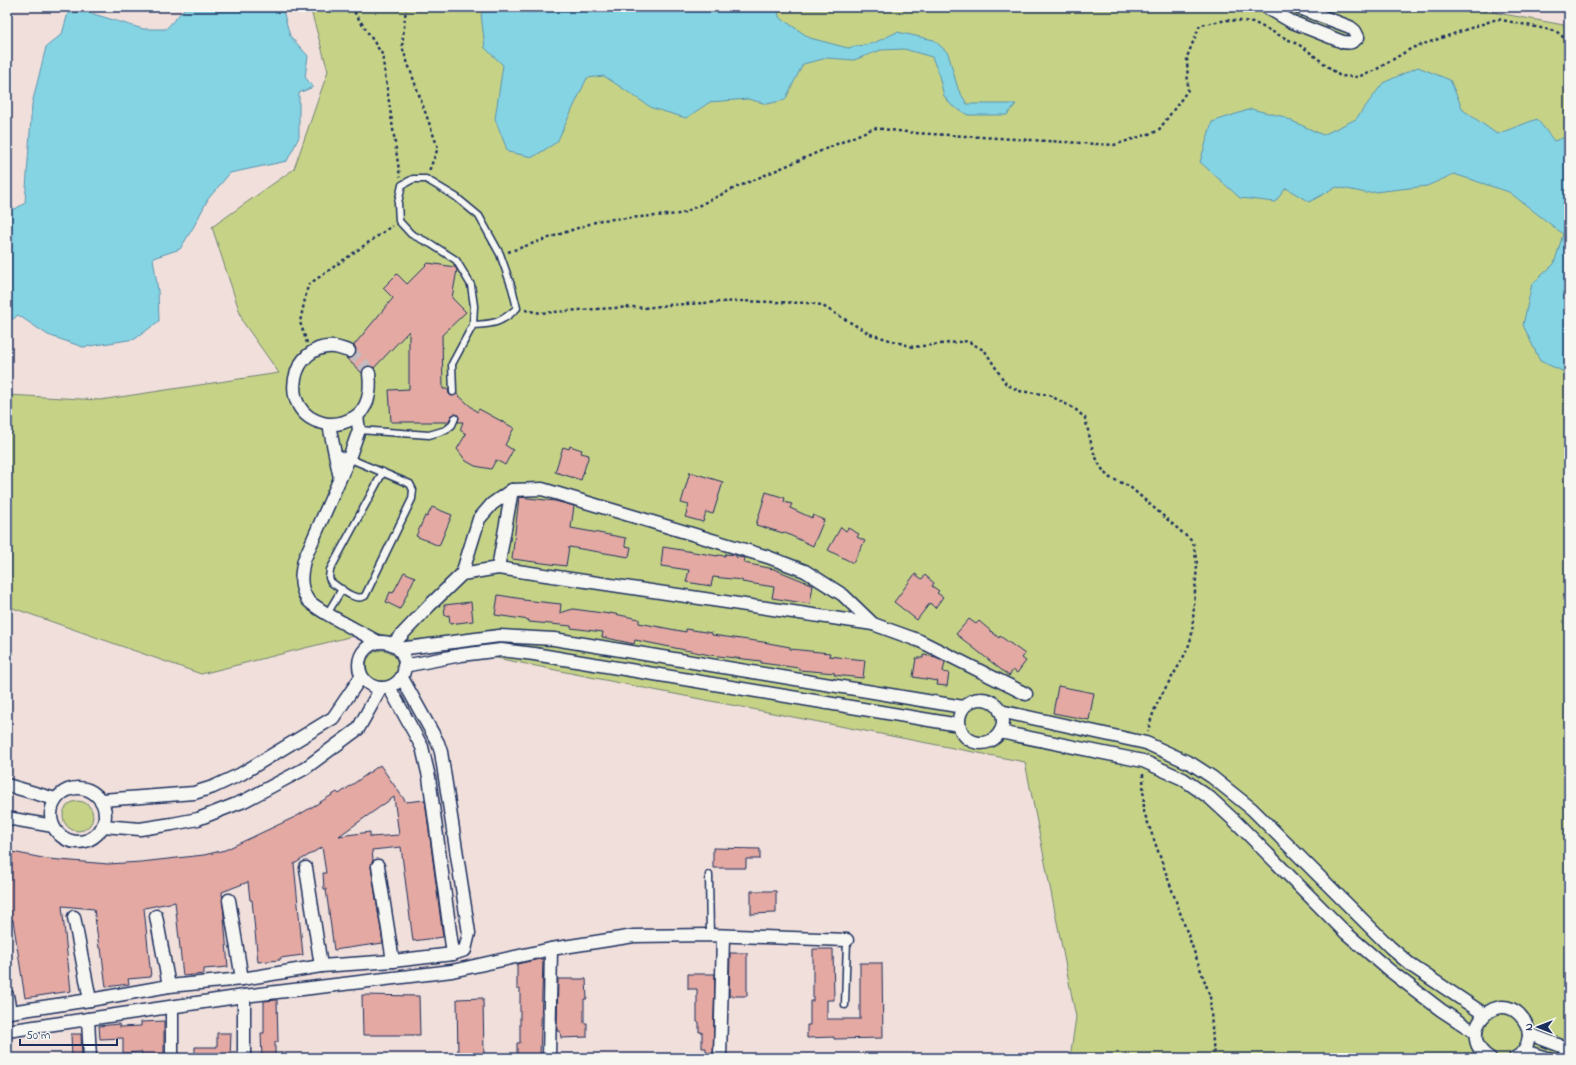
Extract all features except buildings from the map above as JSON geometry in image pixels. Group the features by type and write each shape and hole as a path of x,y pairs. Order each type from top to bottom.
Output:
{"street":[{"path":"1266,7 1292,22 1343,42 1354,42 1358,37 1355,31 1350,27 1298,7"},
{"path":"349,351 334,347 322,348 311,353 301,363 295,375 293,389 296,402 304,414 316,422 329,425 349,421 357,416 364,407 369,396 369,373"},
{"path":"357,416 359,430 349,458 304,560 301,583 308,600 327,614 378,642"},
{"path":"329,425 340,478"},
{"path":"396,647 429,606 462,574 479,519 492,504 512,490 542,489 685,532 806,571 843,595 873,624"},
{"path":"498,568 512,490"},
{"path":"462,574 498,568 873,624 920,641 1026,694"},
{"path":"396,647 499,636 554,639 963,707"},
{"path":"7,995 9,1012 169,986 242,979 321,966 393,961 453,954 465,950 469,933 441,752 403,672 403,655 396,647 386,642 378,642 371,644 360,655 358,662 362,677 366,683 373,687 385,688 395,684 403,672 461,655 501,650 534,654 959,725"},
{"path":"102,800 194,793 213,787 241,774 333,718 362,677"},
{"path":"103,826 140,830 198,819 244,800 304,768 358,729 385,688"},
{"path":"385,688 422,746 428,777 453,954"},
{"path":"976,699 990,701 996,705 1000,711 1002,725 1000,732 990,741 977,743 965,737 961,731 958,718 963,707 976,699"},
{"path":"1000,711 1146,744 1192,764 1212,777 1252,808 1390,947 1412,966 1484,1014"},
{"path":"1000,732 1143,761 1183,779 1210,798 1237,823 1346,932 1378,961 1441,1010 1476,1033"},
{"path":"1143,761 1146,744"},
{"path":"7,786 56,799"},
{"path":"79,787 88,788 96,793 102,800 106,817 98,834 83,842 74,842 61,836 53,826 51,816 52,807 56,799 66,790 79,787"},
{"path":"7,818 53,826"},
{"path":"378,866 393,961"},
{"path":"306,868 321,966"},
{"path":"229,900 242,979"},
{"path":"156,916 169,986"},
{"path":"74,917 90,1000"},
{"path":"7,1031 244,996 452,971 551,949 634,936 710,935 847,940"},
{"path":"720,1058 723,936"},
{"path":"549,1058 551,949"},
{"path":"244,996 244,1058"},
{"path":"172,1007 172,1058"},
{"path":"1490,1058 1480,1049 1476,1041 1476,1033 1480,1020 1484,1014 1500,1008 1509,1008 1517,1012 1528,1026 1528,1043 1519,1054"},
{"path":"88,1018 90,1058"},
{"path":"1529,1034 1569,1049"},
{"path":"1519,1054 1546,1058"}],"lane":[{"path":"454,392 452,364 473,325 474,306 471,285 456,260 431,244 411,234 399,221 398,203 402,185 413,179 426,178 456,197 479,216 500,254 512,288 517,308 505,319 490,325 473,325"},
{"path":"359,430 429,435 446,430 452,425 455,418"},
{"path":"334,452 383,472 410,484 413,490 412,499 365,596 356,598 331,582 329,578 330,570 383,472"},
{"path":"327,614 342,589"},
{"path":"709,875 710,935"},
{"path":"845,1005 847,940"}],"path":[{"path":"351,7 382,54 402,185"},
{"path":"406,7 402,46 438,148 426,178"},
{"path":"500,254 540,242 601,220 681,214 748,182 874,128 915,133 1114,146 1158,131 1188,90 1187,57 1200,25 1227,20 1253,22 1303,47 1340,76 1356,77 1372,72 1412,48 1497,19 1556,31 1569,42"},
{"path":"311,353 300,322 308,285 399,221"},
{"path":"517,308 541,313 578,310 644,308 738,301 793,302 821,305 870,334 913,348 968,341 985,351 1006,384 1019,391 1049,395 1075,409 1085,418 1092,451 1108,477 1129,486 1193,542 1197,564 1190,644 1158,702 1150,723 1146,744"},
{"path":"1143,761 1144,812 1210,996 1214,1058"}],"green space":[{"path":"310,7 1465,7 1569,26 1569,1058 1070,1058 1076,1017 1025,762 654,690 369,632 201,674 7,606 7,395 100,400 279,373 243,322 212,227 294,169 328,71"},
{"path":"379,650 385,650 395,657 398,666 397,672 391,679 385,682 379,682 369,675 366,669 366,663 373,653"},
{"path":"78,801 89,805 93,816 89,827 78,831 67,827 63,816 67,805"}],"water":[{"path":"186,7 282,7 290,36 308,56 305,77 313,87 299,93 299,137 287,161 230,173 208,199 180,249 153,258 158,291 159,321 135,339 83,347 48,335 18,315 7,324 7,205 15,209 25,203 32,104 46,47 62,34 68,13 87,12 143,29 166,29"},
{"path":"489,7 778,7 779,17 810,38 848,48 874,43 897,32 934,40 948,53 958,89 967,104 1016,104 1007,115 968,115 952,106 944,96 938,72 932,57 904,49 881,50 854,60 827,58 803,64 785,100 767,104 748,99 710,102 686,118 652,108 604,76 587,78 557,142 533,157 508,152 495,119 503,65 485,48 481,14"},
{"path":"1418,67 1450,80 1463,110 1497,134 1537,119 1554,141 1568,136 1569,134 1569,374 1540,361 1523,325 1532,284 1554,264 1563,234 1509,192 1454,174 1427,186 1366,193 1337,187 1309,202 1286,188 1275,202 1240,198 1200,162 1212,122 1251,109 1281,116 1323,135 1356,119 1383,83"}],"tunnel":[{"path":"349,351 363,363 369,373"}]}
